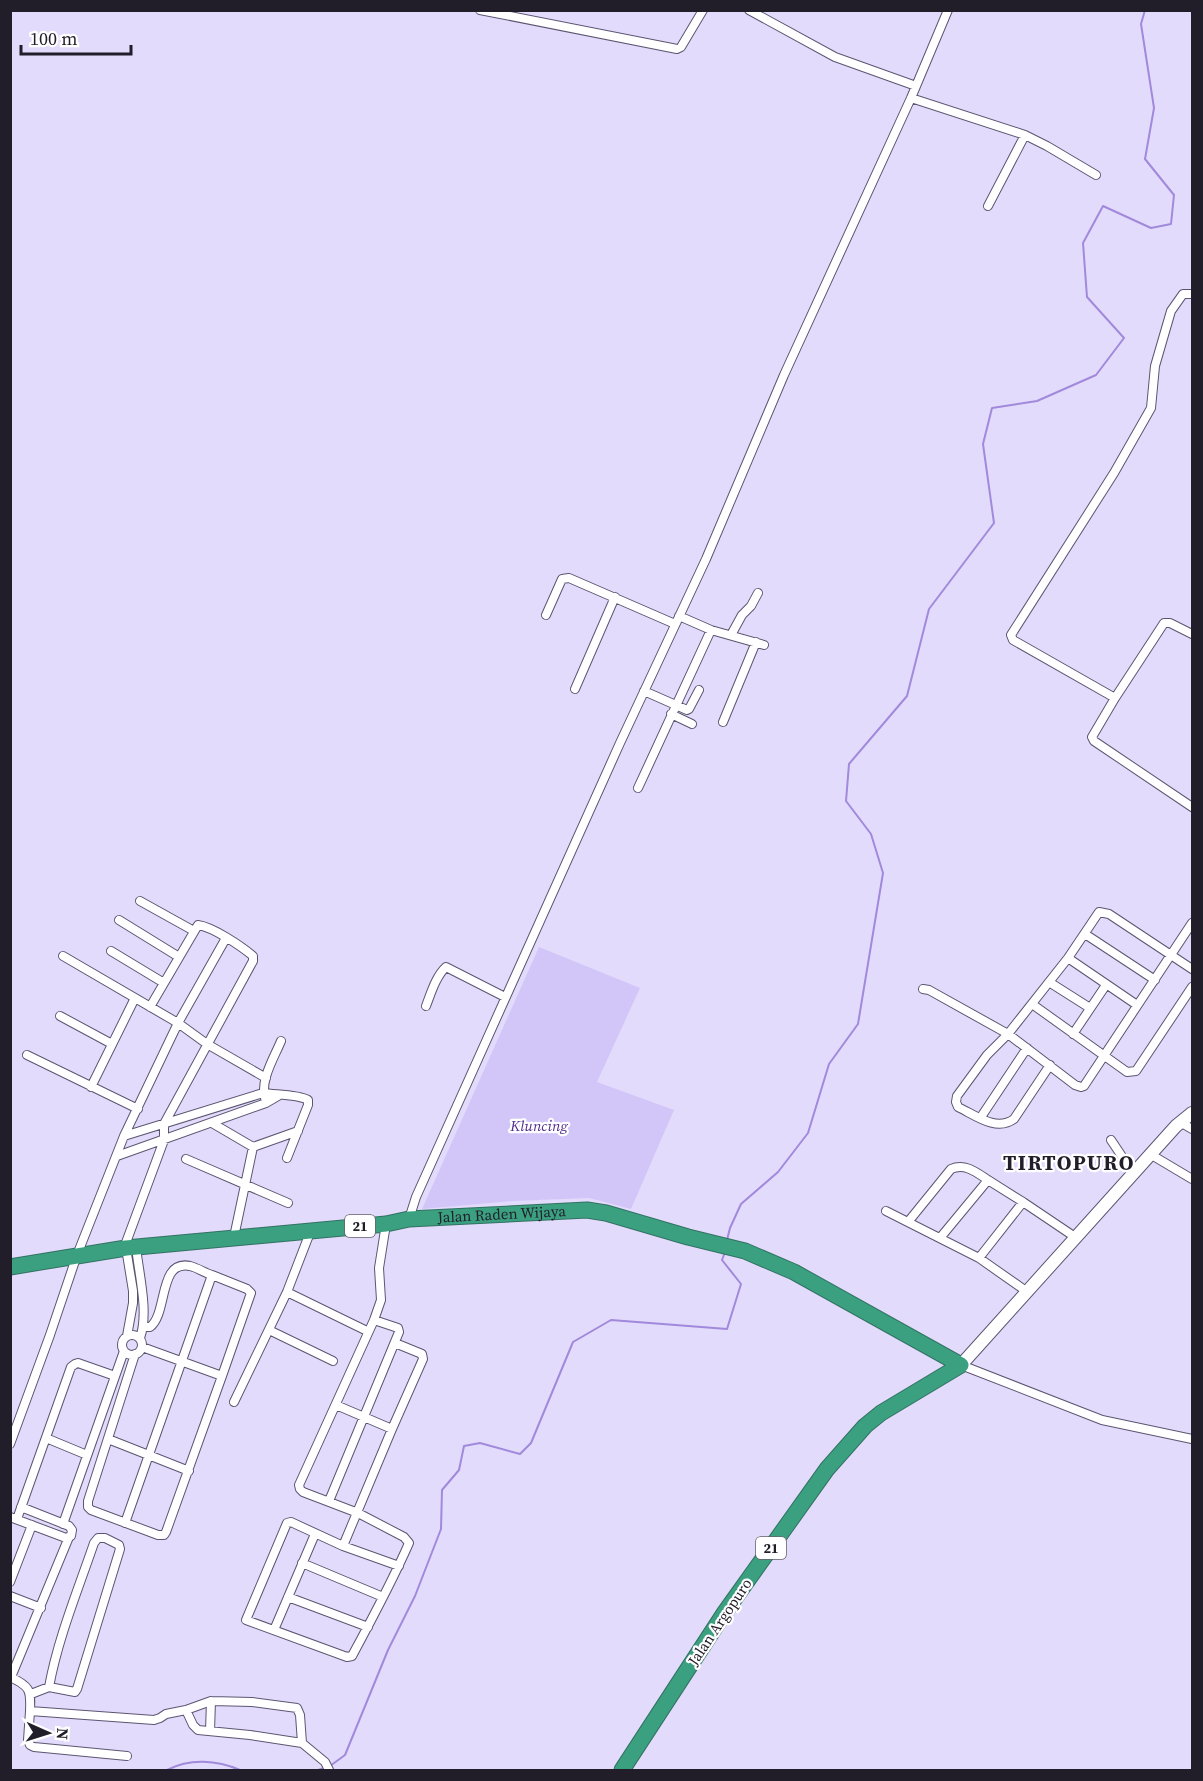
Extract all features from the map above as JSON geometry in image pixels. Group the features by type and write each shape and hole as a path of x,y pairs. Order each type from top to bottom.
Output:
{"highway":[{"name":"Jalan Raden Wijaya","path":"10,1266 129,1248 311,1229 386,1224 409,1219 587,1210 606,1212 706,1242 745,1251 794,1272 961,1365"},
{"name":"Jalan Argopuro","path":"622,1770 725,1611 827,1469 865,1426 881,1413 961,1365"}],"street":[{"path":"480,10 677,49 681,47 703,10"},
{"path":"749,10 835,57 916,86"},
{"path":"409,1219 416,1197 505,997 706,559 784,375 916,86 948,10"},
{"path":"910,98 1024,135 1047,146 1096,176"},
{"path":"988,206 1024,135"},
{"path":"1115,698 1012,640 1011,635 1114,472 1150,408 1155,366 1171,311 1183,294 1192,294"},
{"path":"546,615 562,579 566,578 677,620 760,643 723,722"},
{"path":"731,635 758,593"},
{"path":"574,689 615,597"},
{"path":"1192,634 1170,623 1164,623 1092,737 1094,741 1192,807"},
{"path":"638,788 711,630"},
{"path":"673,709 688,710 699,690"},
{"path":"644,691 692,724"},
{"path":"140,901 194,931"},
{"path":"1050,1065 1014,1119 1009,1122 991,1123 958,1107 956,1098 987,1055 1008,1034 1032,1004 1068,958 1099,912 1106,912 1192,969"},
{"path":"119,920 179,957"},
{"path":"923,989 929,990 1008,1034 1075,1085 1081,1087 1104,1057 1192,923"},
{"path":"144,1327 150,1327 158,1319 171,1272 181,1266 190,1266 247,1289 251,1293 189,1471 164,1535 158,1535 91,1510 88,1508 88,1501 135,1354 139,1351 141,1343 144,1312 137,1291 129,1248 164,1140 164,1124 253,959 252,955 200,925 194,931 150,1007"},
{"path":"1085,934 1155,980"},
{"path":"10,1444 50,1335 76,1255 124,1136 178,1023 226,938"},
{"path":"111,951 164,983"},
{"path":"63,956 178,1023 207,1044 266,1078"},
{"path":"1068,958 1137,1005"},
{"path":"426,1006 443,968 446,967 505,997"},
{"path":"1049,982 1090,1008"},
{"path":"1072,1034 1107,985"},
{"path":"1032,1004 1127,1072 1136,1071 1192,987"},
{"path":"91,1087 135,998"},
{"path":"60,1016 112,1044"},
{"path":"266,1104 263,1093 266,1078 281,1041"},
{"path":"981,1117 1027,1048"},
{"path":"27,1056 138,1109"},
{"path":"124,1136 263,1093 302,1097 308,1100 308,1105 287,1158"},
{"path":"117,1156 266,1104 279,1096"},
{"path":"1192,1113 1180,1122 1150,1154 961,1365 1094,1417 1192,1439"},
{"path":"1180,1122 1192,1129"},
{"path":"212,1123 253,1147 298,1131"},
{"path":"1111,1140 1133,1173"},
{"path":"234,1237 253,1147"},
{"path":"1150,1154 1192,1179"},
{"path":"186,1159 288,1203"},
{"path":"908,1222 951,1169 961,1166 969,1168 1075,1237"},
{"path":"940,1238 988,1180"},
{"path":"980,1258 1023,1202"},
{"path":"886,1210 980,1258 1026,1291"},
{"path":"386,1224 379,1268 381,1300 299,1485 303,1492 358,1513 408,1540 409,1543 399,1566 352,1656 349,1657 246,1620 287,1522 343,1546 399,1566"},
{"path":"234,1402 287,1292 311,1229"},
{"path":"125,1523 213,1275"},
{"path":"63,1524 124,1351 122,1343 127,1336 137,1291"},
{"path":"287,1292 368,1331"},
{"path":"329,1501 399,1332 398,1328 374,1320"},
{"path":"268,1330 333,1361"},
{"path":"127,1336 134,1335 141,1343 222,1376"},
{"path":"343,1546 423,1359 422,1354 395,1343"},
{"path":"124,1351 135,1354"},
{"path":"69,1538 14,1518 21,1507 71,1367 78,1363 115,1376"},
{"path":"336,1405 392,1429"},
{"path":"46,1438 87,1455"},
{"path":"108,1439 189,1471"},
{"path":"21,1507 72,1530 11,1677 27,1686 30,1694 28,1740 30,1745 127,1756"},
{"path":"10,1582 32,1525"},
{"path":"274,1630 315,1534"},
{"path":"30,1694 49,1688 75,1692 77,1689 120,1549 119,1545 98,1538 94,1542 66,1622 49,1688"},
{"path":"302,1563 383,1597"},
{"path":"10,1596 41,1608"},
{"path":"288,1597 368,1627"},
{"path":"30,1711 154,1720 166,1714 211,1701 252,1702 297,1708 302,1743"},
{"path":"210,1731 211,1701"},
{"path":"186,1710 195,1729 302,1743 329,1769"}],"green space":[{"name":"Kluncing","path":"539,947 640,988 597,1082 674,1110 631,1209 589,1198 512,1201 422,1209"}],"waterway":[{"path":"727,1240 741,1204 778,1172 808,1133 829,1064 858,1024 883,873 871,834 846,801 849,764 907,696 929,609 994,523 983,444 992,408 1037,401 1096,375 1124,338 1087,297 1083,243 1103,206 1151,228 1171,224 1174,195 1145,159 1154,108 1141,24 1145,10"},
{"path":"330,1766 345,1755 388,1650 415,1596 441,1529 442,1490 459,1470 464,1446 480,1443 520,1454 531,1443 573,1342 611,1320 727,1329 741,1284 722,1260 725,1252"},
{"path":"167,1770 194,1762 213,1762 240,1770"},
{"path":"318,1770 324,1768"}],"district":[{"name":"TIRTOPURO","path":"1069,1163"}]}
